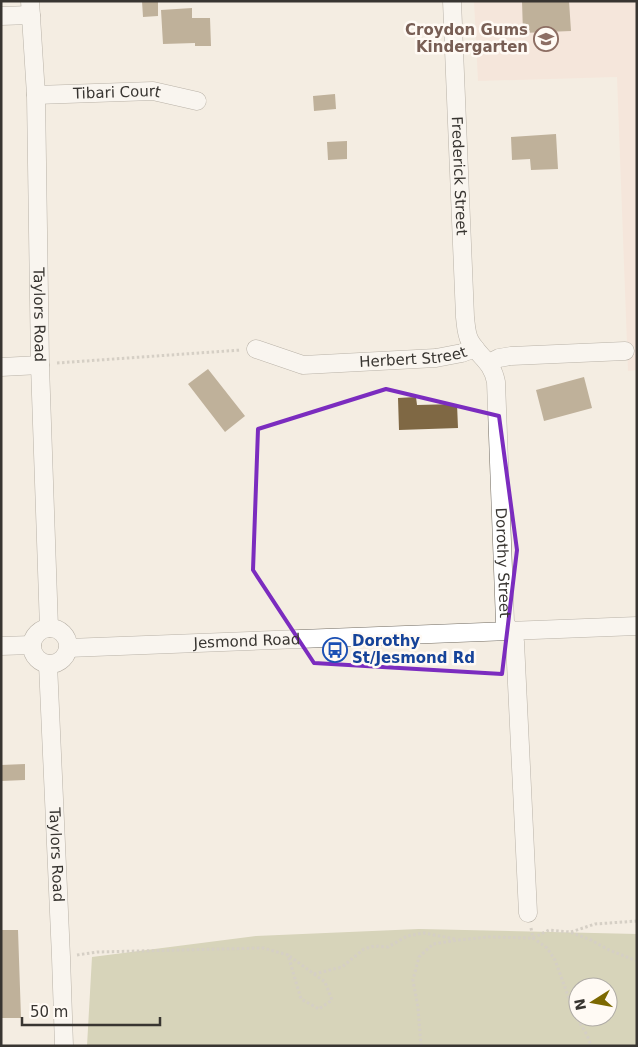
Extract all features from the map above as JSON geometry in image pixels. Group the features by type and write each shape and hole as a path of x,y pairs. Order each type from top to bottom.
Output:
{"street":[{"name":"Frederick Street","path":"452,1 465,317 469,340 475,348"},
{"path":"1,16 31,8"},
{"name":"Taylors Road","path":"31,8 36,95 40,365 49,628"},
{"name":"Tibari Court","path":"36,95 153,91 197,101"},
{"name":"Herbert Street","path":"256,349 303,365 436,358 462,353 475,348 488,363 499,358 511,356 625,352"},
{"name":"Dorothy Street","path":"488,363 495,373 496,382 505,622 515,642 528,913"},
{"path":"1,366 40,365"},
{"name":"Jesmond Road","path":"68,648 637,626"},
{"path":"54,628 66,638 68,648 59,661 48,664 38,660 32,651 32,645 35,635 43,629 54,628"},
{"path":"1,646 32,645"},
{"name":"Taylors Road","path":"48,664 64,1046"}],"path":[{"path":"40,365 60,362 256,349"},
{"path":"528,913 533,938 547,948 555,960 574,1015 587,1035 591,1046"},
{"path":"570,932 595,924 637,921"},
{"path":"420,1046 418,1008 413,980 419,958 433,944 489,938 533,938 549,930 570,932 637,961"},
{"path":"313,974 342,967 364,949 374,946 388,948 407,936 424,933 458,940"},
{"path":"61,957 97,952 263,948 288,955 324,982 332,1000 319,1009 300,1000 288,955"}],"highlighted area":[{"path":"386,389 499,416 517,550 502,674 314,663 253,570 258,429"}],"shaded area":[{"name":"Croydon Gums Kindergarten","path":"474,1 637,1 637,370 628,371 617,77 478,81"}],"green space":[{"path":"419,929 637,934 637,1046 87,1046 92,957 256,936"}],"building":[{"path":"142,1 158,1 158,16 143,17"},
{"path":"522,1 569,1 571,31 523,33"},
{"path":"192,8 192,18 210,18 211,46 195,46 195,43 163,44 161,10"},
{"path":"335,94 336,109 314,111 313,96"},
{"path":"556,134 558,169 531,170 530,159 512,160 511,137"},
{"path":"347,141 347,159 328,160 327,142"},
{"path":"208,369 245,416 225,432 188,384"},
{"path":"584,377 592,408 544,421 536,390"},
{"path":"416,397 417,405 457,404 458,428 399,430 398,398"},
{"path":"25,764 25,780 1,781 1,765"},
{"path":"1,930 18,930 21,1018 1,1018"}],"place":[{"name":"Croydon Gums Kindergarten","path":"546,39"},
{"name":"Dorothy St/Jesmond Rd","path":"335,650"}]}
